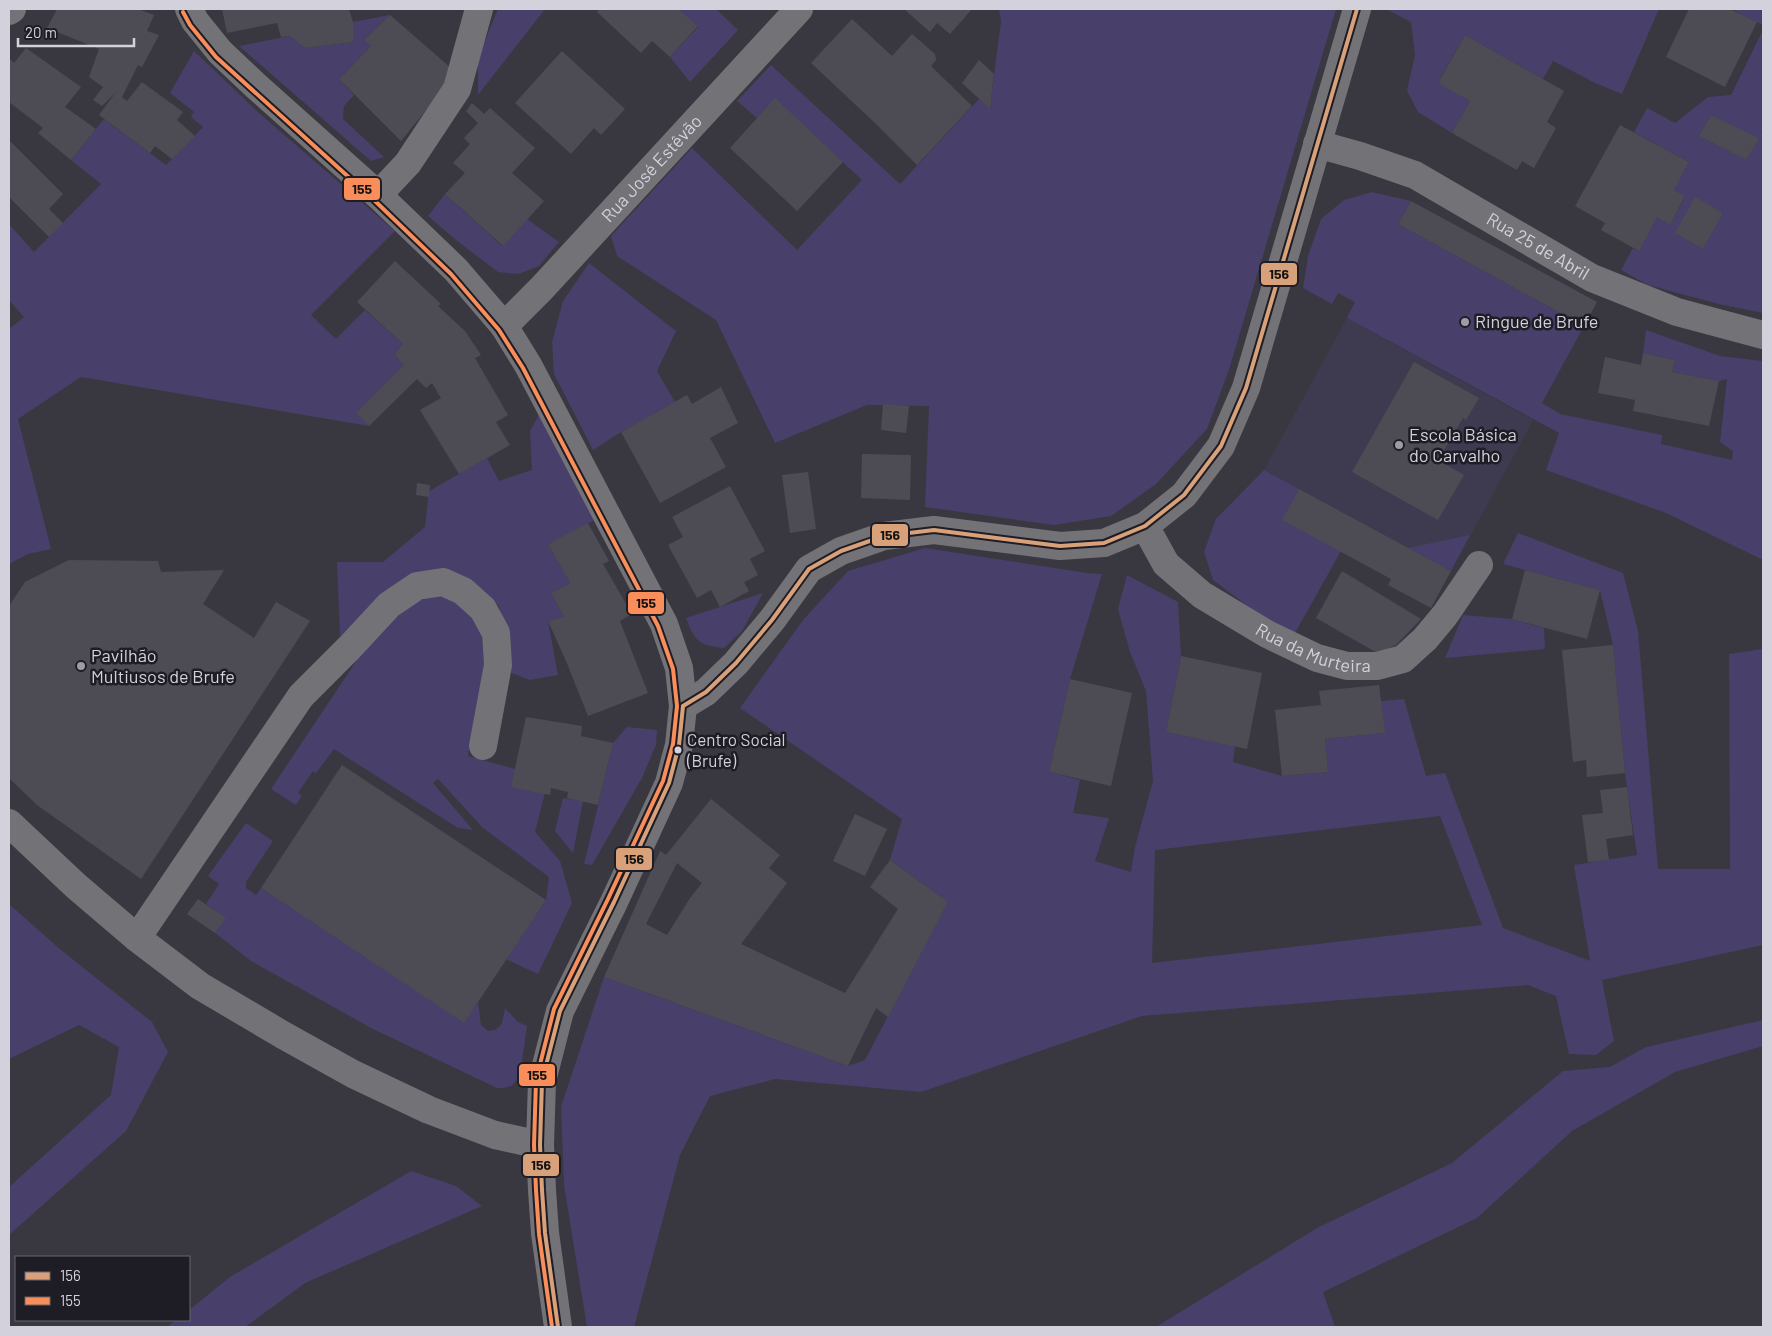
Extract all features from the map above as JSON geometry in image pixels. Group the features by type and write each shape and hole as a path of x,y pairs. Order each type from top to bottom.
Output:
{"street":[{"path":"189,9 195,21 220,52 378,195 456,270 504,326 528,365 664,624 679,668 683,706 679,746 669,783 614,902 560,1011 542,1081 540,1145 545,1233 558,1327"},
{"path":"378,195 408,163 457,89 480,9"},
{"name":"Rua José Estêvão","path":"504,326 542,288 799,9"},
{"path":"683,706 706,692 736,662 772,620 809,570 841,550 884,536 934,530 1060,546 1104,543 1145,526 1184,495 1220,446 1246,388 1356,9"},
{"name":"Rua 25 de Abril","path":"1317,144 1360,156 1415,175 1592,278 1677,312 1763,336"},
{"name":"Rua da Murteira","path":"1145,526 1166,564 1202,595 1267,634 1317,658 1347,666 1377,666 1403,659 1425,639 1446,615 1479,564"},
{"path":"136,938 301,696 350,647 389,604 417,586 443,582 463,591 483,609 496,633 498,665 483,746"},
{"path":"9,823 76,886 136,938 200,986 353,1074 429,1110 495,1135 540,1145"}],"shaded area":[{"path":"498,9 545,9 478,95 478,58"},
{"path":"678,9 716,9 738,30 690,82 670,57 698,27"},
{"path":"999,9 1336,9 1229,370 1207,429 1156,484 1111,516 1054,525 925,507 929,406 867,405 775,443 716,320 617,256 611,236 692,148 797,250 862,180 775,99 757,118 737,101 771,65 900,184 979,99 990,108 1001,21"},
{"path":"1388,9 1659,9 1622,94 1595,83 1553,61 1543,79 1465,35 1438,82 1470,101 1452,133 1418,112 1407,91 1415,55 1411,22"},
{"path":"1737,9 1763,9 1763,25 1735,11"},
{"path":"390,15 364,40 371,46 339,79 354,95 344,106 343,119 384,157 371,161 239,46 290,36 305,48 353,42 353,22"},
{"path":"1763,30 1763,129 1761,133 1763,134 1763,313 1719,304 1648,285 1621,270 1633,248 1638,251 1657,217 1670,225 1685,197 1674,190 1689,162 1634,132 1647,108 1675,123 1708,97 1731,95","holes":["1711,115 1758,138 1746,160 1699,136","1695,198 1723,213 1703,249 1676,233"]},
{"path":"194,51 258,112 395,231 311,315 336,339 365,310 403,344 394,354 404,365 356,413 369,426 81,377 18,419 51,549 28,554 9,564 9,329 24,317 9,300 9,224 34,252 101,184 71,160 104,119 166,165 203,127 191,117 194,112 170,93"},
{"path":"1372,192 1411,201 1398,224 1584,326 1542,403 1560,414 1662,435 1661,444 1732,460 1733,451 1720,442 1727,379 1719,381 1672,372 1675,360 1643,353 1646,330 1720,356 1763,361 1763,560 1666,513 1546,470 1559,433 1347,318 1355,302 1338,293 1332,304 1303,288 1308,256 1321,219 1344,200"},
{"path":"445,194 502,246 527,219 559,242 539,266 519,274 498,272 428,216"},
{"path":"589,263 676,331 657,371 675,402 593,450 554,374 552,342 563,301"},
{"name":"Escola Básica do Carvalho","path":"1347,318 1533,420 1451,571 1264,470"},
{"path":"539,415 595,520 548,544 570,583 551,593 564,617 548,621 558,675 530,680 509,672 509,634 498,605 474,584 381,597 340,637 337,562 383,562 425,527 429,491 487,458 499,481 532,470 530,431"},
{"path":"1264,470 1299,489 1283,520 1341,551 1295,633 1265,619 1213,580 1204,552 1216,519"},
{"path":"1518,533 1623,573 1638,631 1658,869 1730,869 1729,654 1763,649 1763,945 1602,980 1614,1041 1596,1055 1569,1054 1556,996 1528,985 1142,1016 921,1092 775,1079 710,1096 680,1155 634,1327 587,1327 564,1185 561,1107 604,977 848,1066 865,1060 948,902 890,860 902,819 740,708 803,620 848,571 925,548 1102,574 1070,679 1049,772 1080,780 1073,813 1109,818 1095,861 1131,872 1135,847 1153,781 1146,691 1130,652 1118,609 1127,575 1178,602 1181,656 1166,732 1235,746 1233,762 1282,776 1328,772 1325,739 1384,733 1381,701 1404,699 1426,776 1445,773 1503,928 1590,961 1574,865 1637,855 1625,773 1613,645 1600,590 1503,564","holes":["1440,816 1482,925 1152,963 1155,850"]},
{"path":"1470,535 1451,571 1408,548"},
{"path":"763,593 742,631 724,648 703,644 692,632 686,618"},
{"path":"440,595 456,599 473,617 482,634 484,665 468,756 515,769 545,793 535,832 560,861 572,903 538,974 506,959 546,900 549,877 483,828 438,779 433,783 473,830 458,828 334,749 316,773 313,771 298,793 302,796 296,805 271,789 363,651 398,616 417,601"},
{"path":"1463,615 1512,619 1544,628 1545,649 1445,658"},
{"path":"627,727 657,730 656,745 642,778 592,865 584,864 613,743"},
{"path":"563,798 583,801 573,853 555,831"},
{"path":"246,823 273,841 246,882 246,888 256,895 261,888 464,1022 478,1002 481,1025 488,1031 497,1029 500,1026 505,1008 518,1022 527,1026 520,1071 513,1084 497,1088 373,1029 251,961 215,933 225,918 206,904 219,884 208,876"},
{"path":"9,904 61,950 152,1022 168,1052 126,1131 9,1235 9,1187 111,1095 119,1047 79,1025 9,1059"},
{"path":"1763,1020 1763,1046 1675,1072 1572,1131 1477,1218 1323,1292 1335,1327 1156,1327 1317,1228 1452,1163 1563,1071 1610,1067 1646,1047"},
{"path":"411,1171 456,1186 482,1206 305,1283 245,1327 167,1327 175,1321 190,1321 190,1309 230,1277"}],"building":[{"path":"57,9 138,9 154,15 147,31 159,35 142,67 138,65 122,97 127,101 142,82 183,112 177,120 195,136 172,159 155,146 150,153 99,115 116,92 102,106 93,100 103,87 89,77 99,49 47,28"},
{"path":"222,9 349,9 353,22 353,42 305,48 290,36 281,37 277,23 227,33"},
{"path":"600,9 678,9 698,26 670,57 652,41 641,53 597,12"},
{"path":"904,9 972,9 950,34 937,23 930,32"},
{"path":"1689,9 1730,9 1757,22 1725,87 1666,57"},
{"path":"390,15 451,68 450,81 401,141 339,79 371,46 364,40"},
{"path":"852,19 892,56 912,34 935,54 936,60 931,66 972,106 917,165 811,63"},
{"path":"1465,35 1564,91 1547,122 1556,128 1534,168 1522,161 1517,170 1452,133 1470,101 1438,83"},
{"path":"26,48 81,87 65,107 96,129 71,160 38,133 43,128 9,102 9,58 14,63"},
{"path":"562,51 625,109 601,135 594,128 571,154 515,103"},
{"path":"979,60 994,74 990,109 962,83"},
{"path":"775,98 843,162 797,211 730,148"},
{"path":"472,103 484,114 490,108 535,148 512,173 544,201 503,246 445,194 465,173 453,163 470,144 464,138 478,123 466,111"},
{"path":"1711,115 1759,138 1746,160 1699,136"},
{"path":"1620,125 1689,162 1674,190 1685,196 1670,225 1657,217 1639,251 1601,230 1605,223 1575,206"},
{"path":"9,140 63,194 49,209 63,223 49,237 9,197"},
{"path":"1695,197 1723,213 1703,249 1675,233"},
{"path":"1411,201 1597,302 1584,326 1398,224"},
{"path":"395,261 441,304 438,306 465,331 481,355 475,358 508,415 496,422 510,445 459,474 420,410 441,398 432,383 426,388 417,379 369,426 356,413 404,365 394,354 403,344 357,302"},
{"path":"1643,353 1675,360 1672,372 1719,381 1709,426 1633,411 1635,400 1598,393 1605,357 1641,365"},
{"path":"1414,362 1479,398 1466,420 1463,418 1438,460 1464,475 1438,520 1352,472"},
{"path":"721,387 738,423 710,438 726,467 660,503 621,432 687,395 692,404"},
{"path":"883,404 909,406 906,433 881,430"},
{"path":"862,454 911,455 910,500 861,498"},
{"path":"808,472 816,529 790,533 782,475"},
{"path":"417,483 430,485 429,497 416,495"},
{"path":"730,486 765,551 750,559 758,575 744,582 749,591 720,607 711,590 697,598 668,545 683,537 672,517"},
{"path":"1299,489 1451,571 1431,608 1388,585 1391,579 1282,520"},
{"path":"588,523 609,561 603,564 632,614 620,621 648,693 588,716 548,621 564,617 551,593 570,583 548,544"},
{"path":"69,560 158,561 161,572 224,570 203,604 254,638 276,602 310,621 141,879 37,805 9,778 9,606 25,582"},
{"path":"1525,570 1600,590 1587,639 1512,619"},
{"path":"1342,571 1421,619 1396,645 1379,654 1316,618"},
{"path":"1613,645 1625,773 1587,777 1586,760 1573,762 1562,650"},
{"path":"1181,656 1262,673 1247,749 1166,732"},
{"path":"1070,679 1132,693 1111,786 1049,772"},
{"path":"1379,685 1385,733 1325,739 1328,772 1282,776 1275,710 1321,705 1319,691"},
{"path":"526,717 582,726 581,736 613,743 598,805 567,798 568,792 551,788 550,795 511,787"},
{"path":"342,765 546,900 464,1023 261,888"},
{"path":"1627,787 1633,835 1606,839 1609,860 1588,862 1582,815 1603,813 1600,790"},
{"path":"711,799 780,855 769,868 787,883 741,944 845,993 898,909 870,887 890,860 948,902 888,1017 876,1008 848,1066 604,977 660,851 666,855","holes":["677,863 702,883 690,898 667,935 646,924"]},
{"path":"855,814 887,829 865,876 833,861"},
{"path":"198,899 226,918 215,933 187,914"}],"transit line":[{"name":"156","path":"683,706 706,692 736,663 772,620 809,569 841,551 884,536 934,530 1060,546 1104,543 1145,526 1184,495 1221,446 1246,388 1357,9"},
{"name":"155","path":"183,12 190,25 216,57 374,200 451,274 499,330 523,368 658,626 673,669 677,706 673,744 663,781 554,1009 536,1080 534,1145 536,1190 539,1234 552,1327"},
{"name":"156","path":"558,1327 545,1233 542,1190 540,1145 542,1081 560,1011 614,902 669,783 679,745 683,706"}],"place":[{"name":"Ringue de Brufe","path":"1465,322"},
{"name":"Escola Básica do Carvalho","path":"1399,445"},
{"name":"Pavilhão Multiusos de Brufe","path":"81,666"},
{"name":"Centro Social (Brufe)","path":"678,750"}]}
